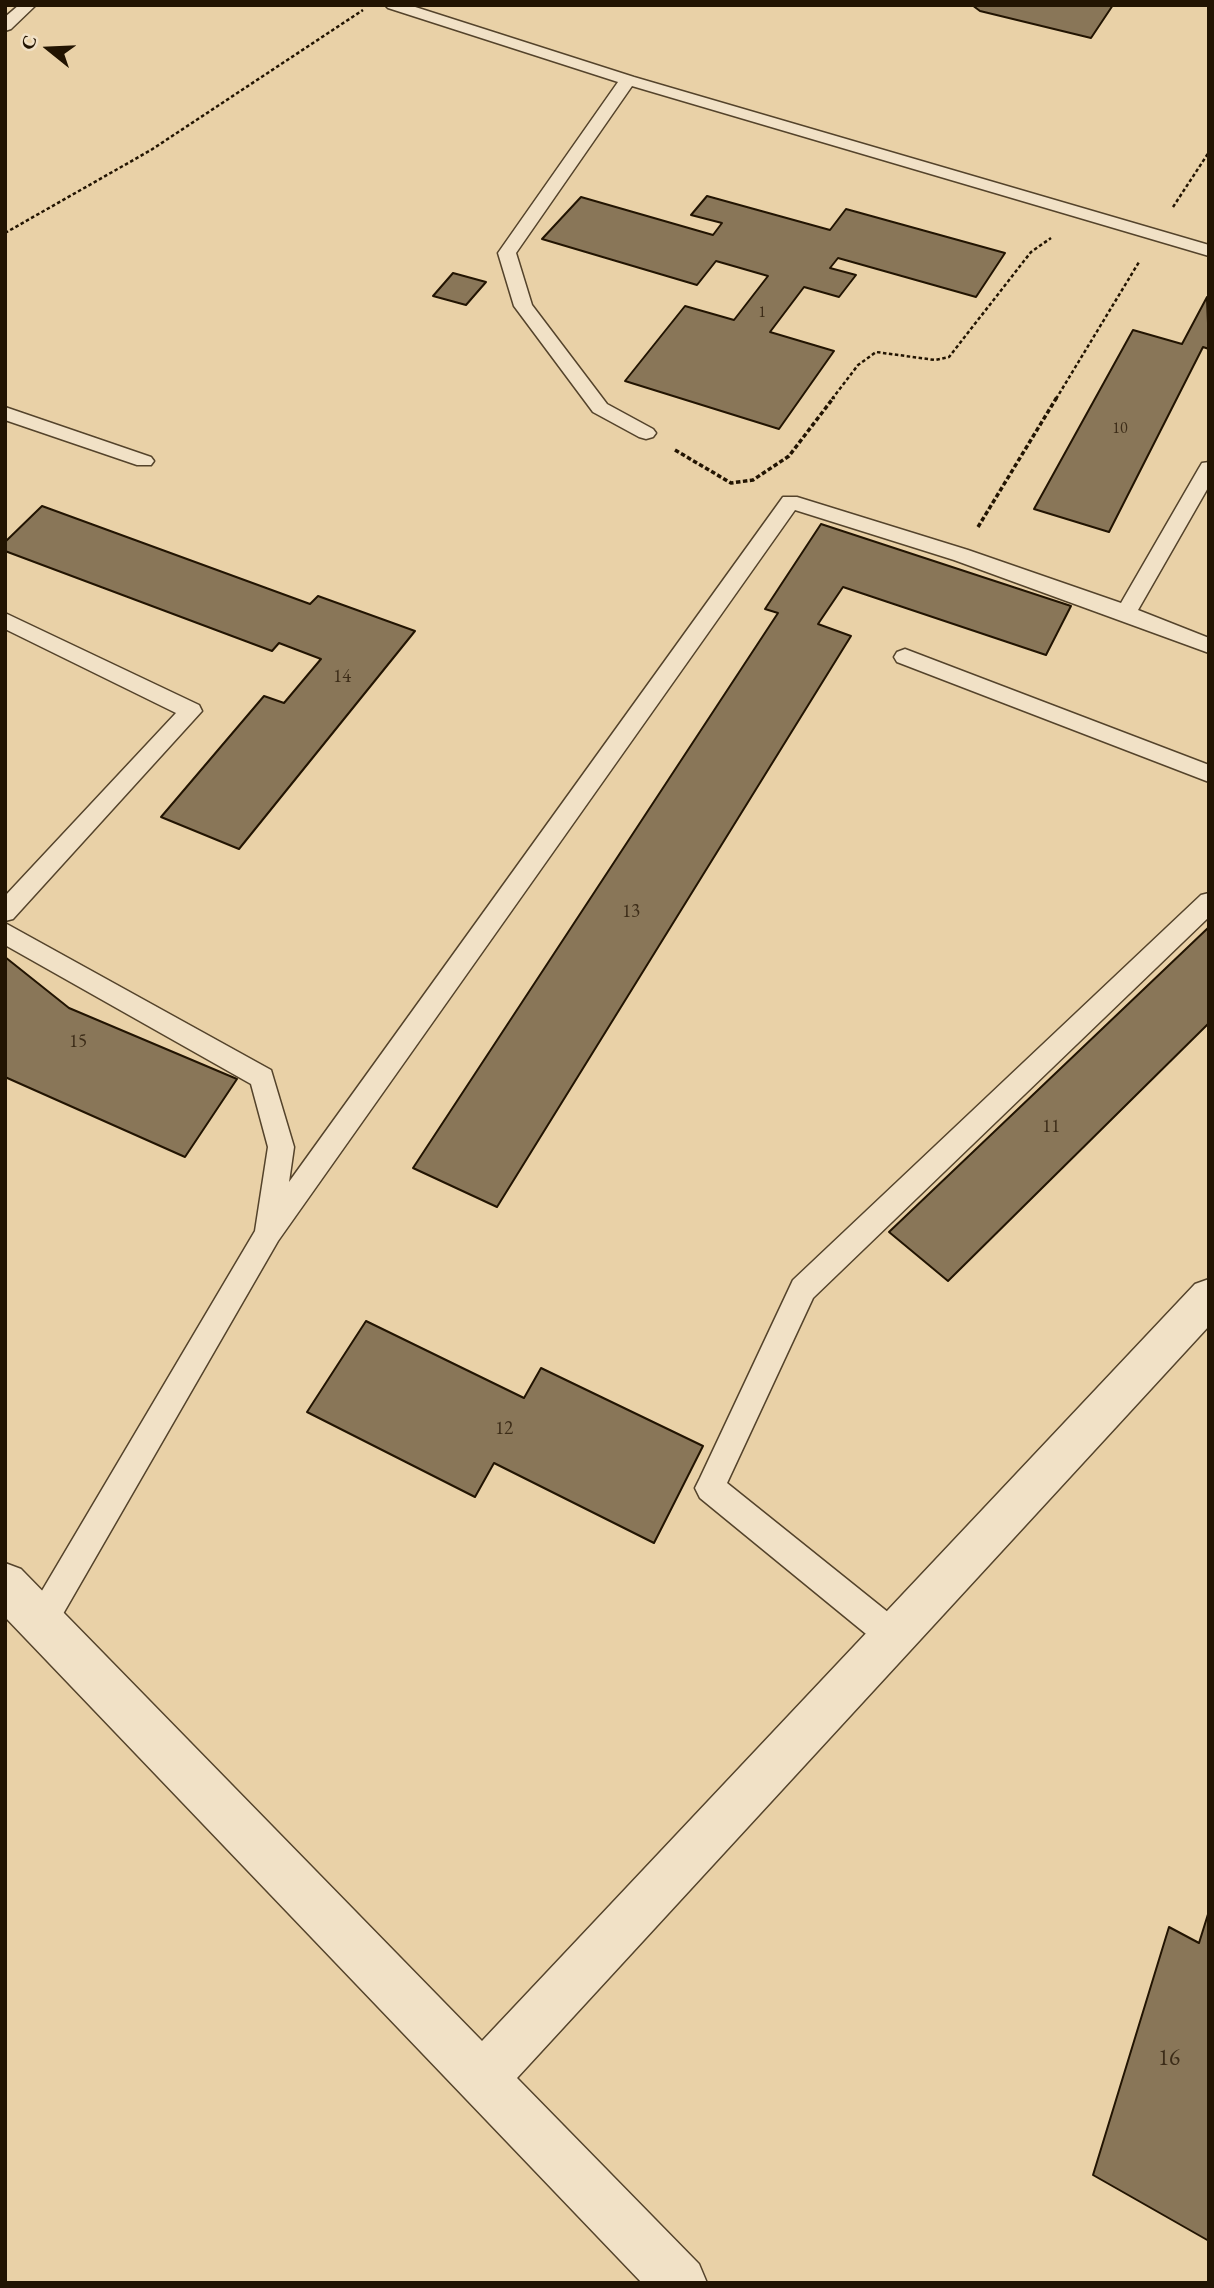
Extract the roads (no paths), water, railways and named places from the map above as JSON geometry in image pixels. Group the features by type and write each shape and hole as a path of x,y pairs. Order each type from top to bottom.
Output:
{"street":[{"path":"481,2079 1209,1297"},
{"path":"5,1585 680,2283"}],"lane":[{"path":"5,26 28,5"},
{"path":"393,5 628,80 1209,251"},
{"path":"628,80 507,253 523,306 600,408 646,433"},
{"path":"5,413 144,461"},
{"path":"1125,613 1209,468"},
{"path":"41,1622 268,1233 790,502 961,555 1209,646"},
{"path":"5,620 191,711 5,912"},
{"path":"905,657 1209,774"},
{"path":"894,1636 710,1489 803,1289 1209,902"},
{"path":"5,933 262,1079 281,1147 268,1233"}]}
